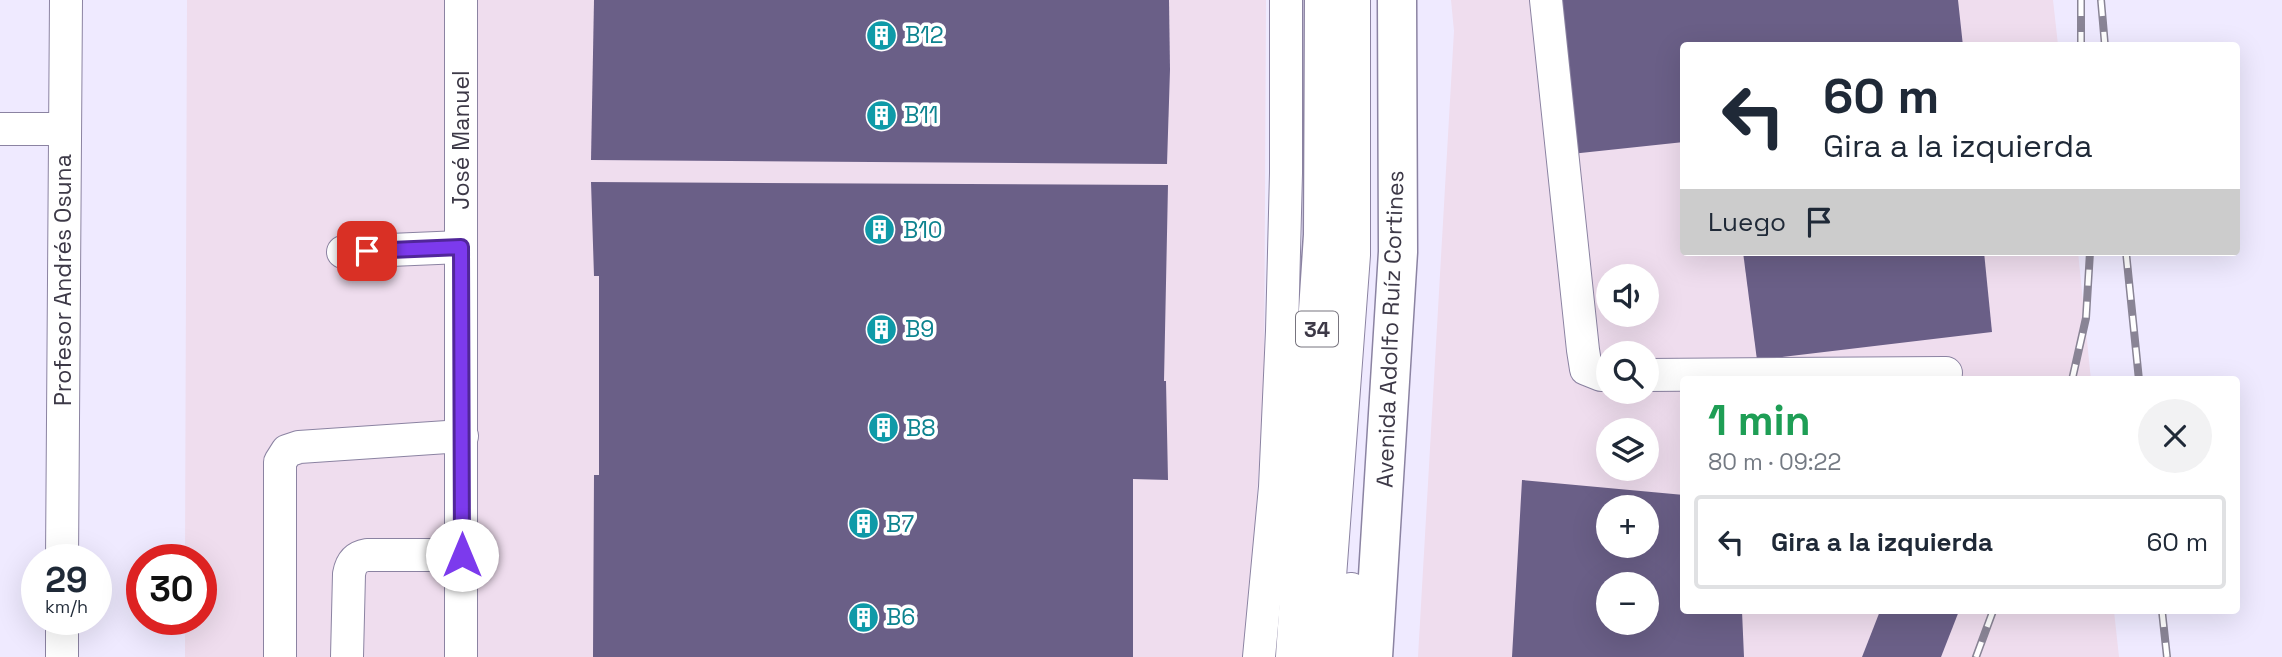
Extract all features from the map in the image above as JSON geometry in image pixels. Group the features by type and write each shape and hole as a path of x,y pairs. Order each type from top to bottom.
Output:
{"main road":[{"name":"34","path":"1295,657 1323,235 1324,0"},
{"name":"Avenida Adolfo Ruíz Cortines","path":"1373,657 1398,253 1398,0"}],"street":[{"name":"Profesor Andrés Osuna","path":"62,544 66,0"},
{"name":"José Manuel","path":"461,0 461,657"},
{"path":"1259,657 1275,487 1281,357 1286,173 1286,0"},
{"path":"1324,657 1354,255 1354,0"},
{"path":"1346,657 1373,254 1371,0"},
{"path":"1546,0 1583,350 1586,369 1596,373"},
{"path":"0,129 64,129"},
{"path":"343,252 461,247"},
{"path":"1659,375 1946,373"},
{"path":"280,657 280,462 287,451 299,447 462,436"},
{"path":"347,657 349,574 355,559 367,555 462,555"},
{"path":"62,635 62,657"}],"shaded area":[{"path":"187,0 1266,0 1264,394 1246,657 185,657 185,635 217,635 217,544 185,544"},
{"path":"1451,0 2053,0 2058,42 1680,42 1680,256 2078,256 2091,376 1680,376 1680,614 2114,614 2119,657 1418,657 1454,31"}],"building":[{"path":"594,0 1169,0 1167,164 591,160"},
{"path":"1559,0 1958,0 1963,42 1680,42 1680,142 1571,154"},
{"path":"591,182 1168,185 1164,381 1168,480 1133,479 1133,657 593,657 594,475 599,475 599,276 594,276"},
{"path":"1744,256 1984,256 1992,332 1757,360"},
{"path":"1522,480 1680,495 1680,614 1742,614 1744,657 1512,657"},
{"path":"1879,614 1958,614 1941,657 1862,657"}],"railway":[{"path":"2081,0 2081,42"},
{"path":"2101,0 2105,42"},
{"path":"2073,376 2086,318 2090,256"},
{"path":"2126,256 2139,376"},
{"path":"1976,657 1992,614"},
{"path":"2162,614 2167,657"}],"place":[{"name":"B12","path":"882,35"},
{"name":"B11","path":"881,115"},
{"name":"B10","path":"880,230"},
{"name":"B9","path":"882,329"},
{"name":"B8","path":"883,428"},
{"name":"B7","path":"863,524"},
{"name":"B6","path":"863,617"}],"route":[{"path":"367,251 461,247 462,555"}]}
